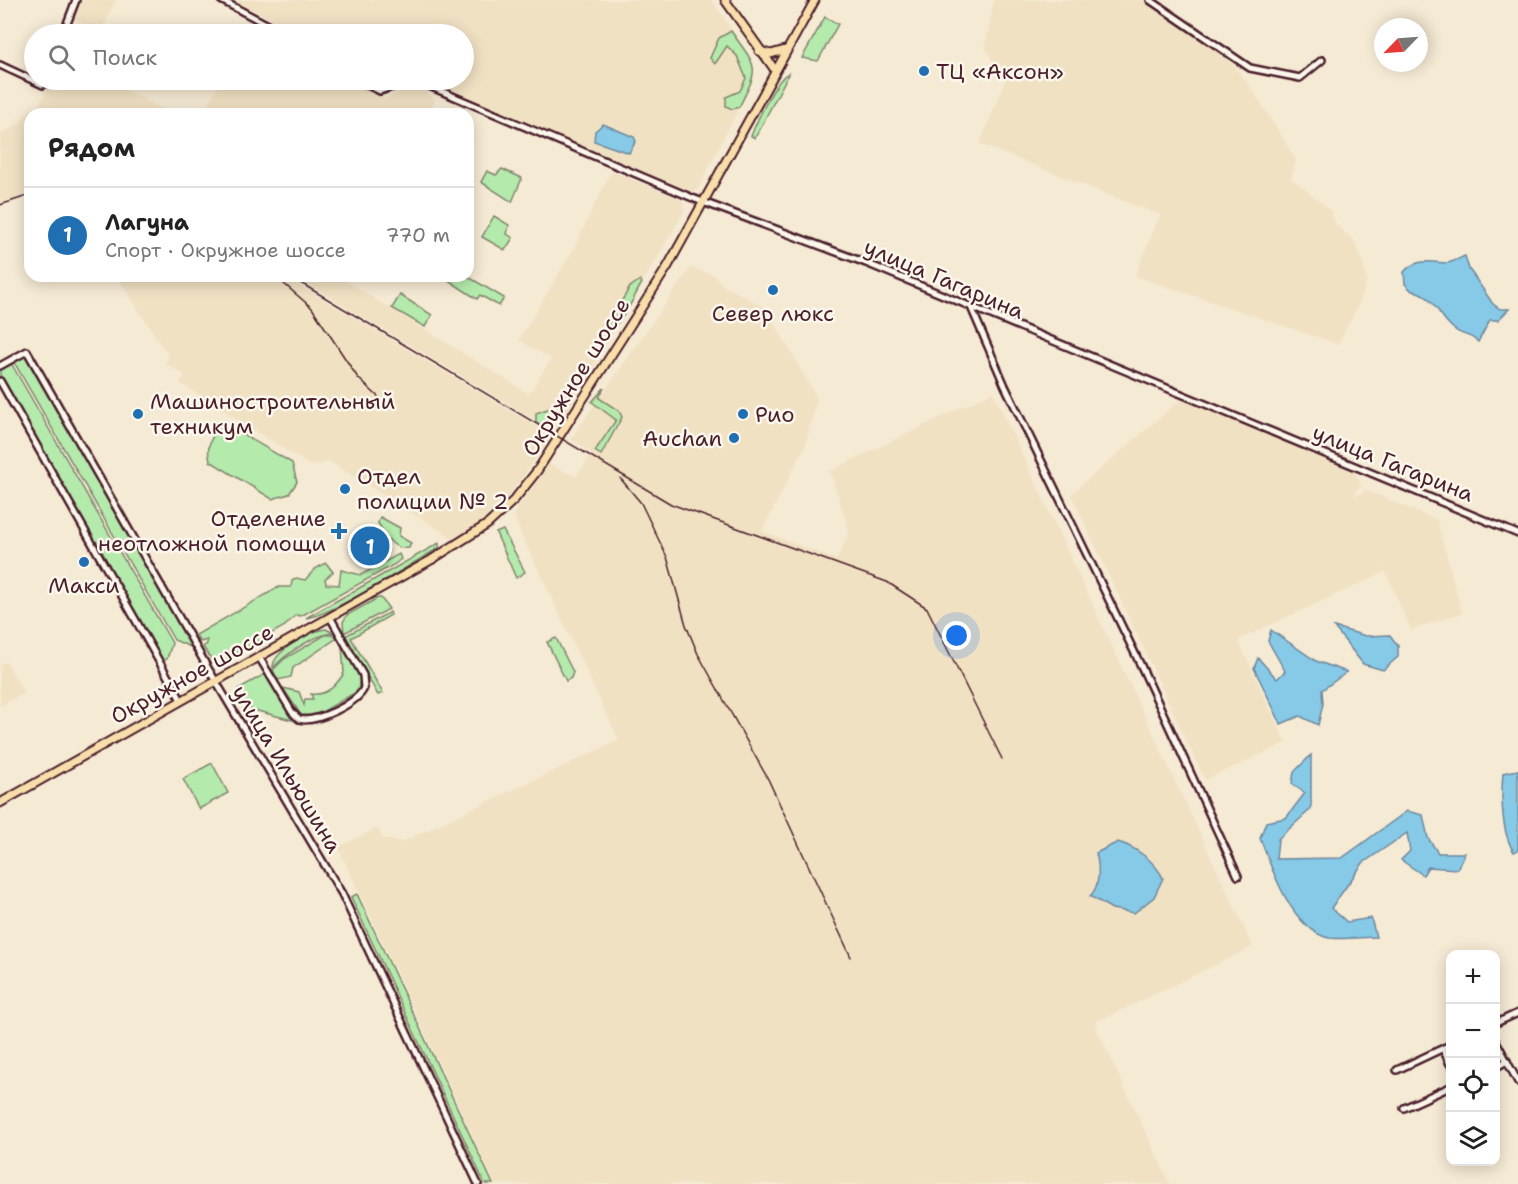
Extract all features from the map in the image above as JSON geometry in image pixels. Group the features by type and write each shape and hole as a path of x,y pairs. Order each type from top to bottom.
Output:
{"main road":[{"path":"725,0 759,51 775,70"},
{"name":"Окружное шоссе","path":"0,803 465,540 514,500 559,438 704,203 815,0"},
{"path":"759,51 771,54 786,50"}],"street":[{"path":"67,24 76,0"},
{"path":"221,0 266,24"},
{"path":"1150,0 1250,69 1300,78 1322,60"},
{"path":"0,65 24,74"},
{"name":"улица Гагарина","path":"439,90 704,203 866,263 1518,534"},
{"path":"971,308 1238,876"},
{"name":"улица Ильюшина","path":"0,366 27,351 216,681 342,894 478,1184"},
{"path":"0,381 181,700"},
{"path":"259,657 292,712 299,719 318,719 358,697 364,688 363,675 330,617"},
{"path":"1500,1021 1518,1013"},
{"path":"1397,1070 1446,1047"},
{"path":"1500,1048 1518,1082"},
{"path":"1443,1049 1447,1058"},
{"path":"1500,1065 1507,1061"},
{"path":"1404,1108 1446,1089"}],"shaded area":[{"path":"80,0 116,0 104,24 84,24 73,18"},
{"path":"232,0 712,0 751,59 755,76 697,190 687,192 446,90 474,90 474,24 279,24"},
{"path":"994,0 1144,0 1224,52 1254,92 1296,160 1291,178 1331,211 1336,225 1353,239 1361,255 1367,280 1360,302 1338,344 1135,276 1160,215 980,144 1009,70 994,63 985,47"},
{"path":"47,90 126,90 161,108 37,108"},
{"path":"216,90 369,90 386,99 403,90 422,90 426,91 435,101 431,108 206,108"},
{"path":"24,118 24,195 0,203 0,135"},
{"path":"613,172 682,199 684,212 555,432 304,282 348,282 529,394 551,359 519,340 573,250 609,175"},
{"path":"691,267 714,275 723,285 766,308 817,398 805,446 762,531 837,560 849,531 830,471 993,392 1253,947 1094,1023 1170,1184 495,1184 338,847 378,828 383,839 402,842 619,740 517,525 514,513 549,464 576,477 592,453 571,439"},
{"path":"121,282 294,282 552,436 509,495 482,521 454,539 329,461 311,466 180,383 184,375 165,363 169,357"},
{"path":"1182,399 1354,470 1362,487 1356,490 1355,497 1366,490 1437,520 1462,613 1411,630 1382,564 1385,572 1238,640 1286,743 1205,780 1071,494"},
{"path":"6,662 24,693 0,706 0,665"}],"green space":[{"path":"825,17 838,24 818,61 802,58"},
{"path":"731,31 751,60 753,67 751,83 739,107 732,109 726,106 726,97 740,91 746,78 737,56 727,46 715,64 710,58 719,38"},
{"path":"789,73 755,138 751,136 773,91"},
{"path":"502,169 522,178 512,202 481,182 487,171 496,175"},
{"path":"494,216 509,225 507,234 513,238 505,250 482,237"},
{"path":"474,280 504,298 499,306 480,295 477,299 451,282 474,282"},
{"path":"640,280 642,283 628,309 619,322 608,330 607,325 630,287"},
{"path":"400,295 432,315 425,327 392,308"},
{"path":"25,356 191,647 174,640 14,362"},
{"path":"11,363 172,643 167,659 163,661 0,375 0,370"},
{"path":"604,388 599,398 619,411 622,417 601,455 595,451 616,420 592,402"},
{"path":"565,396 569,400 559,416 541,425 536,422 536,413 553,407"},
{"path":"225,427 232,428 292,463 297,482 289,494 272,499 210,461 210,441"},
{"path":"380,517 400,528 399,536 411,543 409,548 398,547 390,541 378,523"},
{"path":"503,530 525,572 516,578 496,533"},
{"path":"439,543 439,548 372,588 334,608 306,618"},
{"path":"399,554 401,559 395,564 301,616 296,615 285,626 218,663 214,663 203,647 207,644 207,640 200,642 196,635 279,587 291,587 292,581 296,578 305,580 315,569 326,563 333,572 325,579 326,584 339,585 341,570 361,575"},
{"path":"381,598 389,609 344,633 343,622 347,615"},
{"path":"390,612 391,615 351,638 383,693 378,695 345,636"},
{"path":"326,629 333,633 317,637 300,646 273,668 274,662 285,649 311,633"},
{"path":"325,635 335,635 337,638 293,668 291,677 278,680 273,670 284,659"},
{"path":"556,638 573,672 571,678 566,681 547,642"},
{"path":"342,646 360,678 358,691 315,716 301,715 283,688 299,692 304,705 305,699 313,699 311,694 327,691 344,673"},
{"path":"265,674 292,720 250,709 238,689"},
{"path":"212,763 228,793 199,809 183,779"},
{"path":"357,894 493,1184 485,1184 351,897"}],"water":[{"path":"603,124 634,137 636,141 629,153 594,141 595,131"},
{"path":"1465,256 1469,269 1493,304 1500,309 1509,309 1498,320 1490,320 1478,342 1454,329 1425,296 1412,291 1405,284 1404,272 1414,265 1424,262 1448,263"},
{"path":"1334,627 1366,636 1390,635 1398,646 1398,657 1383,670 1363,664"},
{"path":"1271,630 1316,661 1347,672 1322,690 1323,704 1318,725 1300,716 1281,724 1254,668 1258,658 1277,679 1285,671 1268,641"},
{"path":"1311,755 1311,809 1278,839 1276,859 1342,858 1407,811 1423,815 1428,838 1438,853 1465,853 1457,869 1428,867 1423,875 1401,860 1410,851 1407,833 1363,863 1331,908 1347,922 1371,918 1376,937 1331,938 1313,931 1292,909 1284,895 1260,838 1266,822 1286,818 1305,793 1292,784 1294,772"},
{"path":"1518,770 1518,850 1514,852 1504,824 1502,782 1503,773"},
{"path":"1118,842 1144,856 1163,878 1154,897 1134,913 1112,909 1090,896 1098,881 1096,853"}],"railway":[{"path":"0,205 24,197"},
{"path":"282,282 312,308 358,378 388,406"},
{"path":"299,282 671,504 887,582 927,608 1002,759"},
{"path":"620,478 641,503 667,557 686,625 698,654 768,779 851,957"}],"place":[{"name":"ТЦ «Аксон»","path":"924,71"},
{"name":"Север люкс","path":"773,290"},
{"name":"Машиностроительный техникум","path":"138,414"},
{"name":"Рио","path":"743,414"},
{"name":"Auchan","path":"734,438"},
{"name":"Отдел полиции № 2","path":"345,489"},
{"name":"Отделение неотложной помощи","path":"339,531"},
{"name":"Лагуна","path":"370,546"},
{"name":"Макси","path":"84,562"}]}
